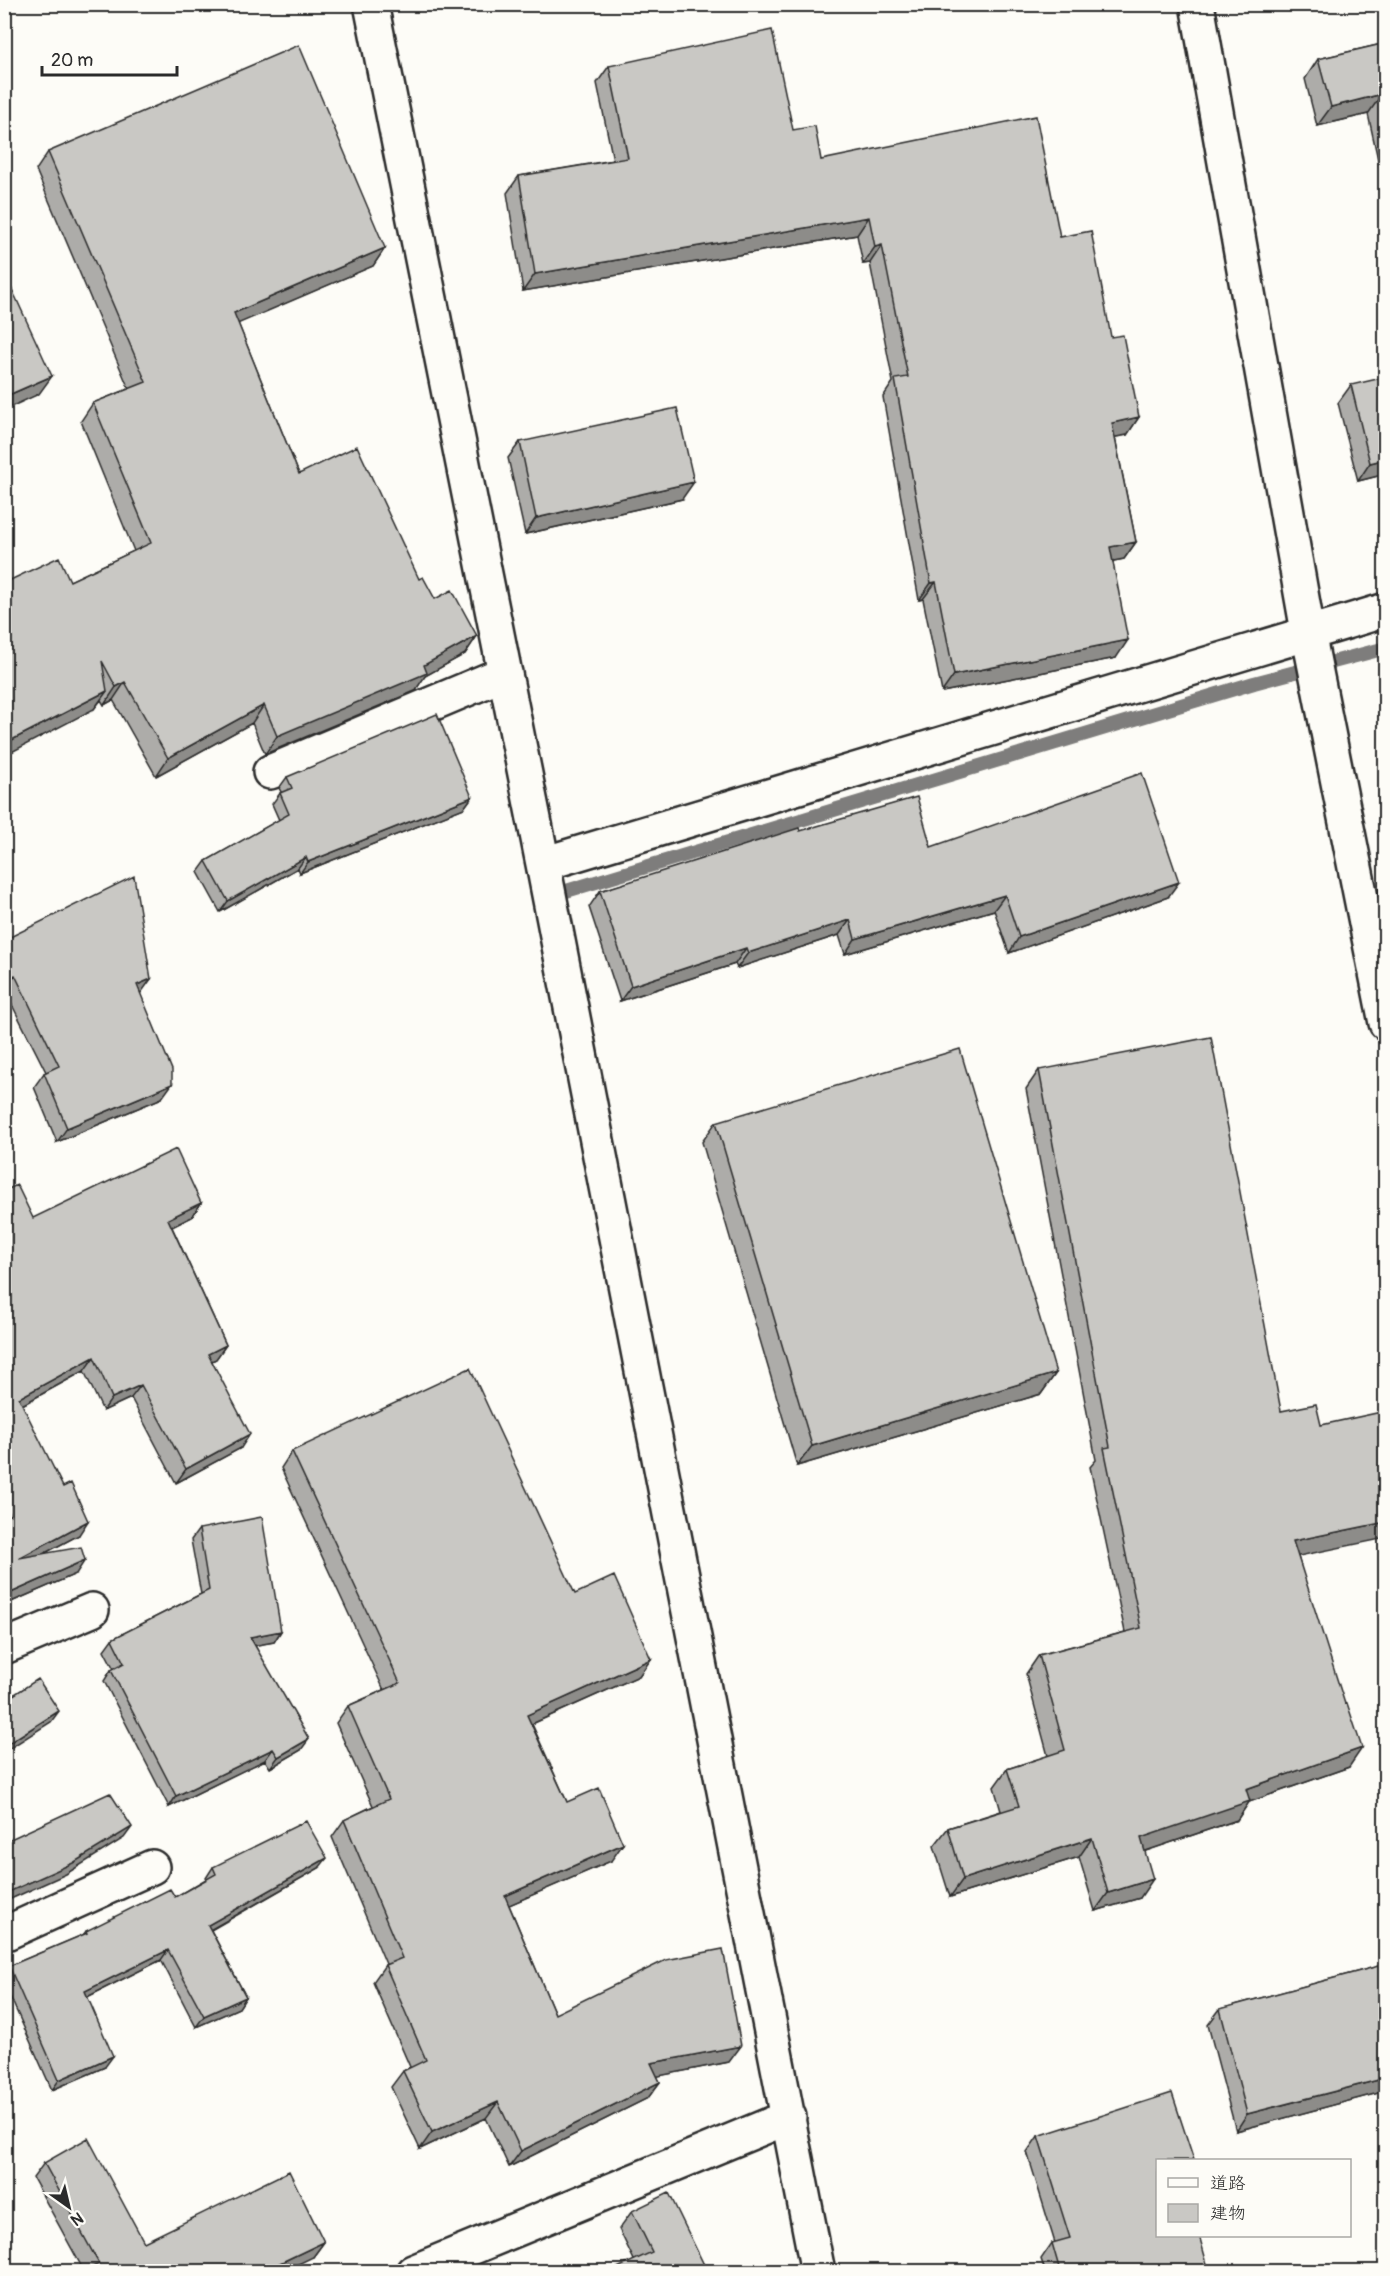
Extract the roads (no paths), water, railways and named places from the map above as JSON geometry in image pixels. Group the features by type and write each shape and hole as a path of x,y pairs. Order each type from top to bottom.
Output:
{"street":[{"path":"371,4 543,864 819,2271"},
{"path":"1197,4 1308,632 1386,1023"},
{"path":"543,864 1386,610"},
{"path":"270,772 505,673"},
{"path":"4,1647 92,1610"},
{"path":"4,1934 152,1867"},
{"path":"413,2271 789,2117"}],"waterway":[{"path":"563,892 1254,683 1386,648"}]}
